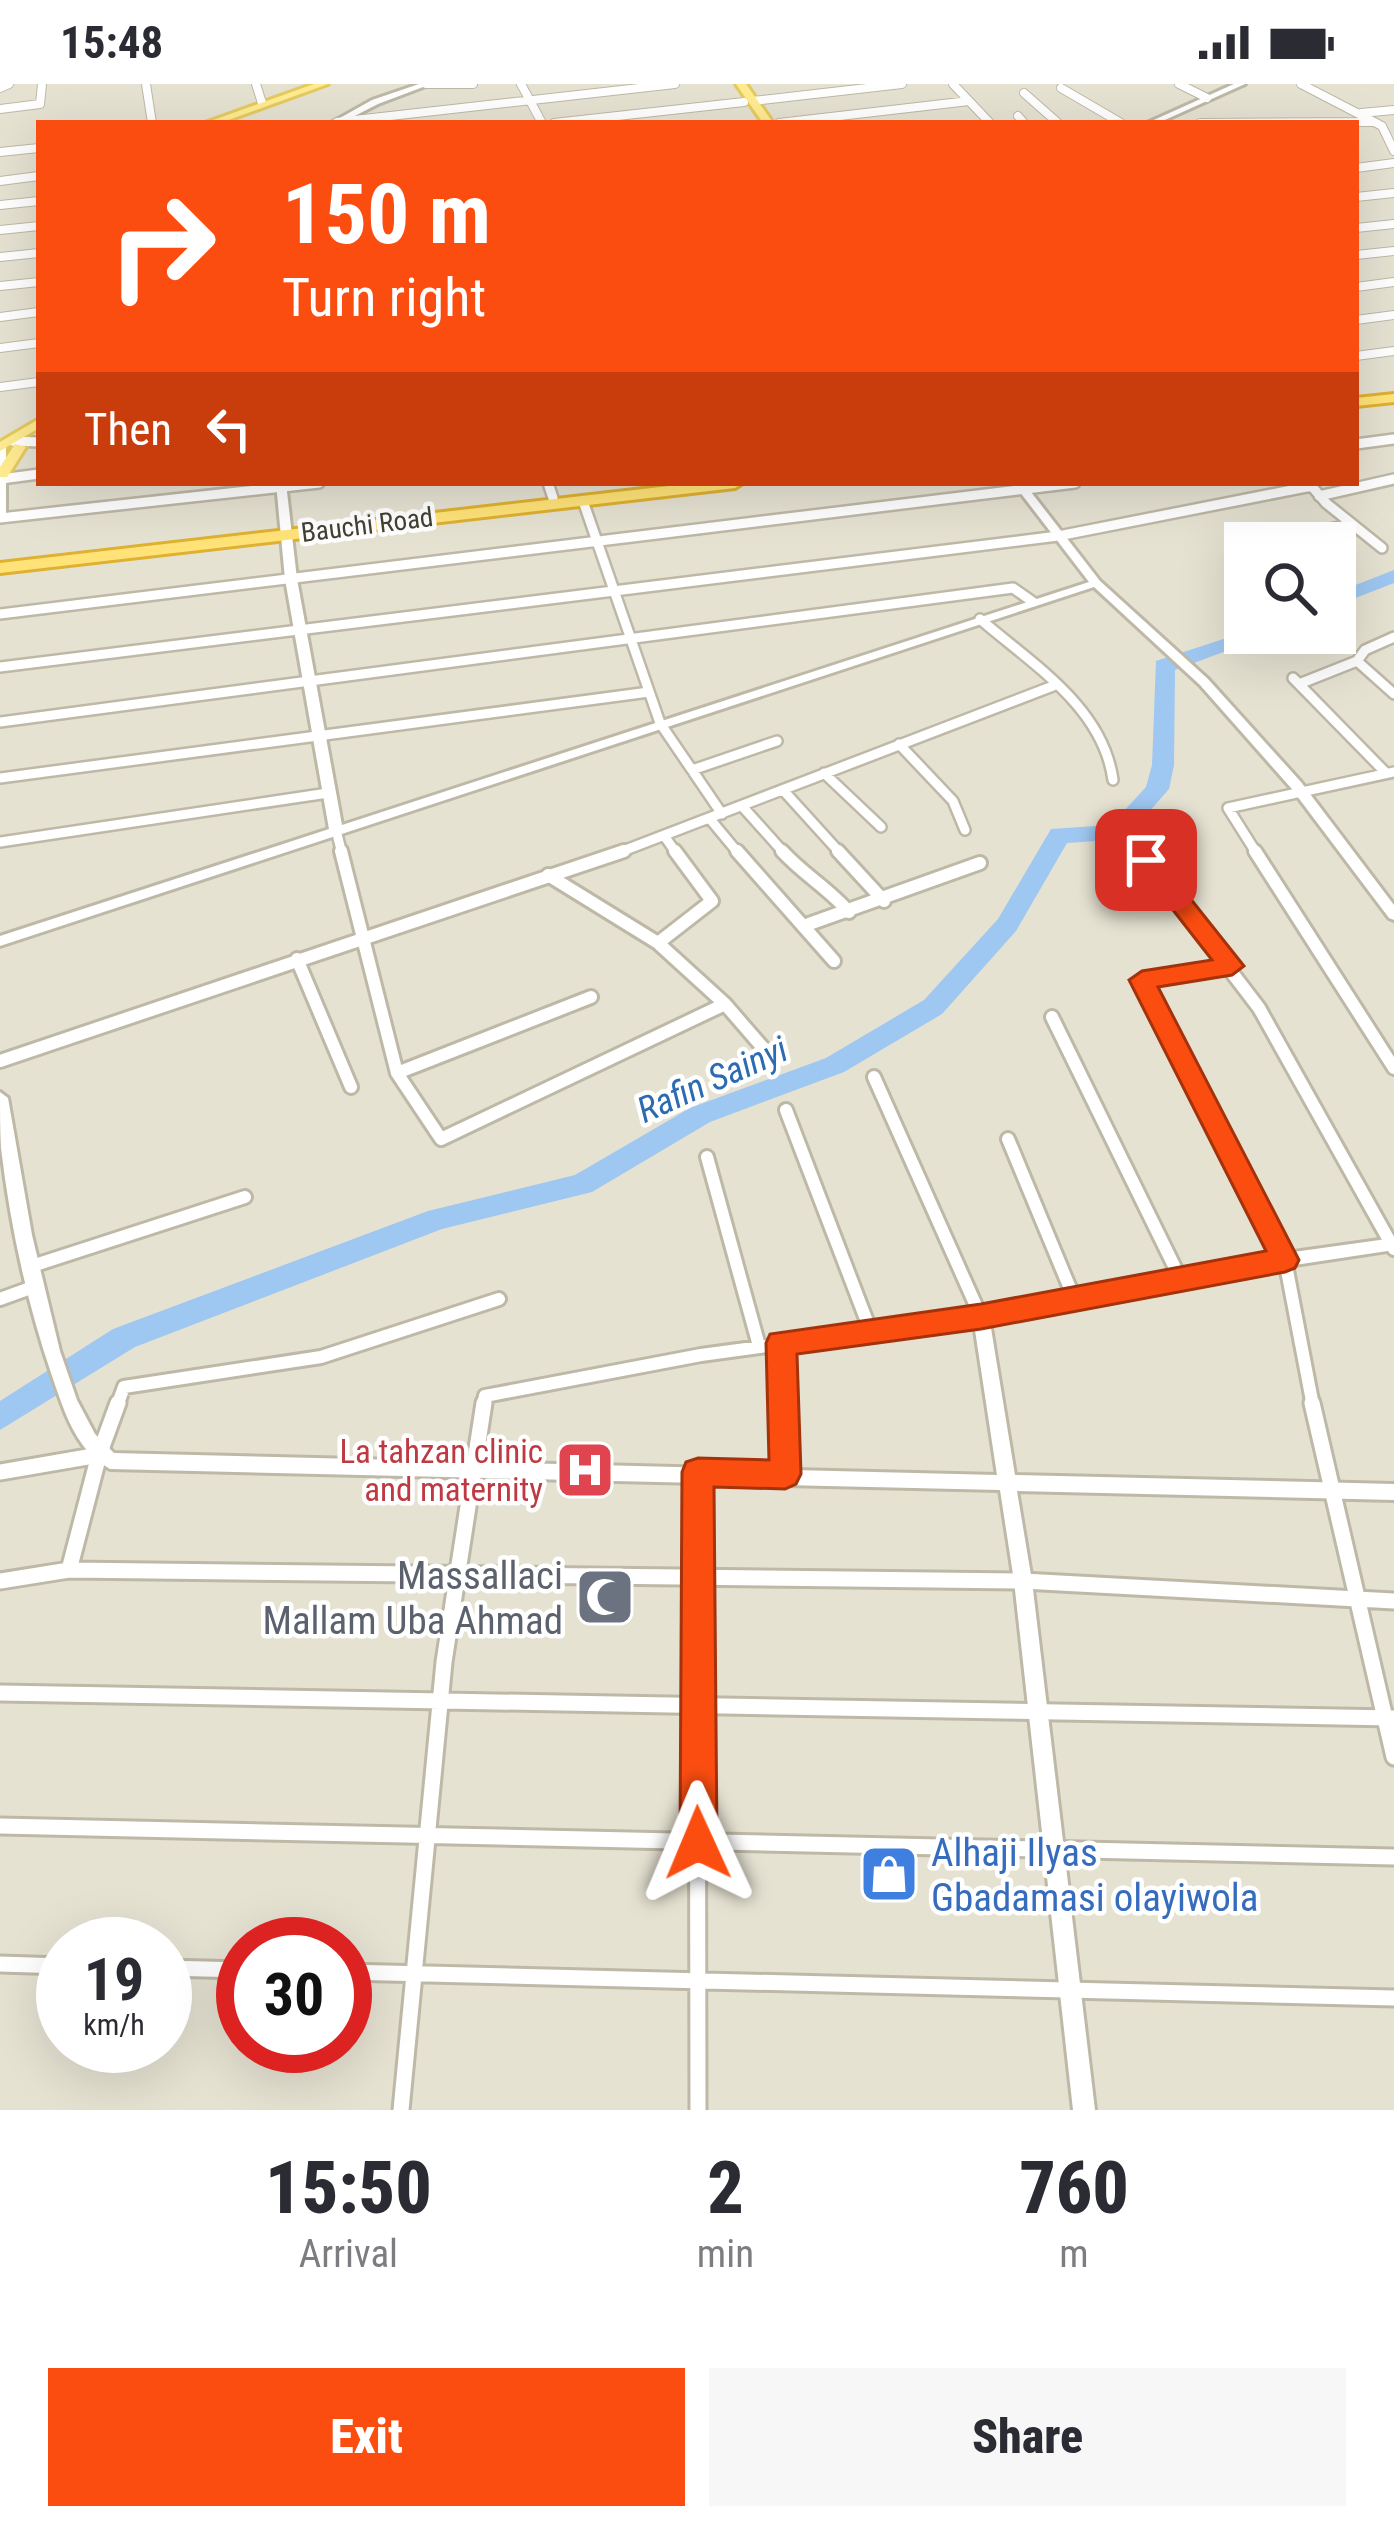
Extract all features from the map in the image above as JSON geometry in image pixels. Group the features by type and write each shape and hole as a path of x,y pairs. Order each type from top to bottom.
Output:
{"highway":[{"path":"1359,405 1394,401"},
{"name":"Bauchi Road","path":"286,532 551,490 626,486"},
{"name":"Bauchi Road","path":"0,566 710,486"}],"main road":[{"path":"217,120 323,84"},
{"path":"732,84 765,120"},
{"path":"741,84 757,120"},
{"path":"2,476 8,448 36,425"}],"street":[{"path":"0,88 9,84"},
{"path":"0,109 40,104 42,84"},
{"path":"146,84 152,120"},
{"path":"256,84 262,103"},
{"path":"343,120 427,84 473,84"},
{"path":"521,84 540,120"},
{"path":"361,120 675,84"},
{"path":"582,120 902,84"},
{"path":"953,84 987,120"},
{"path":"1179,84 1208,98"},
{"path":"1158,120 1240,84"},
{"path":"1305,84 1386,130 1394,151"},
{"path":"1061,88 1116,120"},
{"path":"1024,93 1055,120"},
{"path":"805,120 968,101"},
{"path":"1360,113 1394,110"},
{"path":"1359,122 1372,122"},
{"path":"0,152 36,148"},
{"path":"1359,167 1394,163"},
{"path":"0,181 36,176"},
{"path":"1359,197 1394,193"},
{"path":"0,205 36,201"},
{"path":"1359,228 1394,224"},
{"path":"0,230 36,226"},
{"path":"1359,255 1394,251"},
{"path":"0,257 36,253"},
{"path":"0,286 36,282"},
{"path":"1359,287 1394,283"},
{"path":"0,317 36,312"},
{"path":"1359,320 1394,315"},
{"path":"0,348 36,343"},
{"path":"1359,356 1394,351"},
{"path":"0,387 36,382"},
{"path":"1359,444 1394,439"},
{"path":"36,474 2,476 0,518 272,486"},
{"path":"1359,483 1394,479"},
{"path":"281,486 316,734 361,937 397,1072 441,1139 725,1004"},
{"path":"0,614 1021,487 1096,583 1204,682 1299,789 1394,915"},
{"path":"0,668 1058,536 1313,489 1350,522"},
{"path":"583,501 660,723 716,817 775,897 809,925 834,962"},
{"path":"1356,527 1382,548"},
{"path":"0,941 1096,583"},
{"path":"0,722 1013,588 1033,602"},
{"path":"980,620 1095,723 1113,761 1113,780"},
{"path":"1394,637 1365,650 1357,661 1296,681 1387,773 1394,790"},
{"path":"1357,661 1394,694"},
{"path":"0,1061 665,837 1052,686"},
{"path":"0,778 649,692"},
{"path":"692,770 778,741"},
{"path":"899,744 953,801 964,830"},
{"path":"824,773 880,827"},
{"path":"1387,773 1228,808 1394,1068"},
{"path":"783,790 884,901"},
{"path":"0,842 328,793"},
{"path":"742,806 804,875 825,884 849,912"},
{"path":"658,943 712,901 665,837"},
{"path":"401,2110 442,1701 470,1468 485,1396 759,1346 981,1316 1285,1260 1394,1246 1232,966 1146,860"},
{"path":"809,925 980,862"},
{"path":"548,875 658,943 725,1004 764,1049"},
{"path":"297,959 351,1087"},
{"path":"1232,966 1142,980 1285,1260 1329,1490 1389,1718 1394,1757"},
{"path":"397,1072 591,997"},
{"path":"1052,1017 1180,1278"},
{"path":"874,1077 981,1316 1023,1581 1084,2110"},
{"path":"0,1098 8,1191 32,1266 50,1348 74,1410 100,1455 110,1461 1394,1492"},
{"path":"786,1110 871,1332"},
{"path":"1008,1139 1074,1298"},
{"path":"706,1156 759,1346"},
{"path":"32,1266 245,1197"},
{"path":"0,1299 37,1286"},
{"path":"69,1570 124,1388 321,1357 499,1299"},
{"path":"781,1343 785,1474"},
{"path":"0,1472 100,1455"},
{"path":"698,1472 698,2110"},
{"path":"0,1581 69,1570 1023,1581 1394,1601"},
{"path":"0,1693 1389,1718"},
{"path":"0,1826 1394,1857"},
{"path":"0,1964 36,1965"},
{"path":"372,1972 1394,1998"}],"shaded area":[{"path":"0,84 1394,84 1394,2110 0,2110"}],"waterway":[{"name":"Rafin Sainyi","path":"1356,591 1394,576"},
{"name":"Rafin Sainyi","path":"0,1417 124,1338 438,1219 582,1184 700,1115 835,1065 933,1007 1007,925 1059,835 1117,833 1157,789 1163,765 1164,666 1224,646"}],"place":[{"name":"La tahzan clinic and maternity","path":"585,1470"},
{"name":"Massallaci Mallam Uba Ahmad","path":"605,1597"},
{"name":"Alhaji Ilyas Gbadamasi olayiwola","path":"889,1874"}],"route":[{"path":"698,1843 698,1472 785,1474 781,1343 981,1316 1285,1260 1142,980 1232,966 1146,860"}]}
